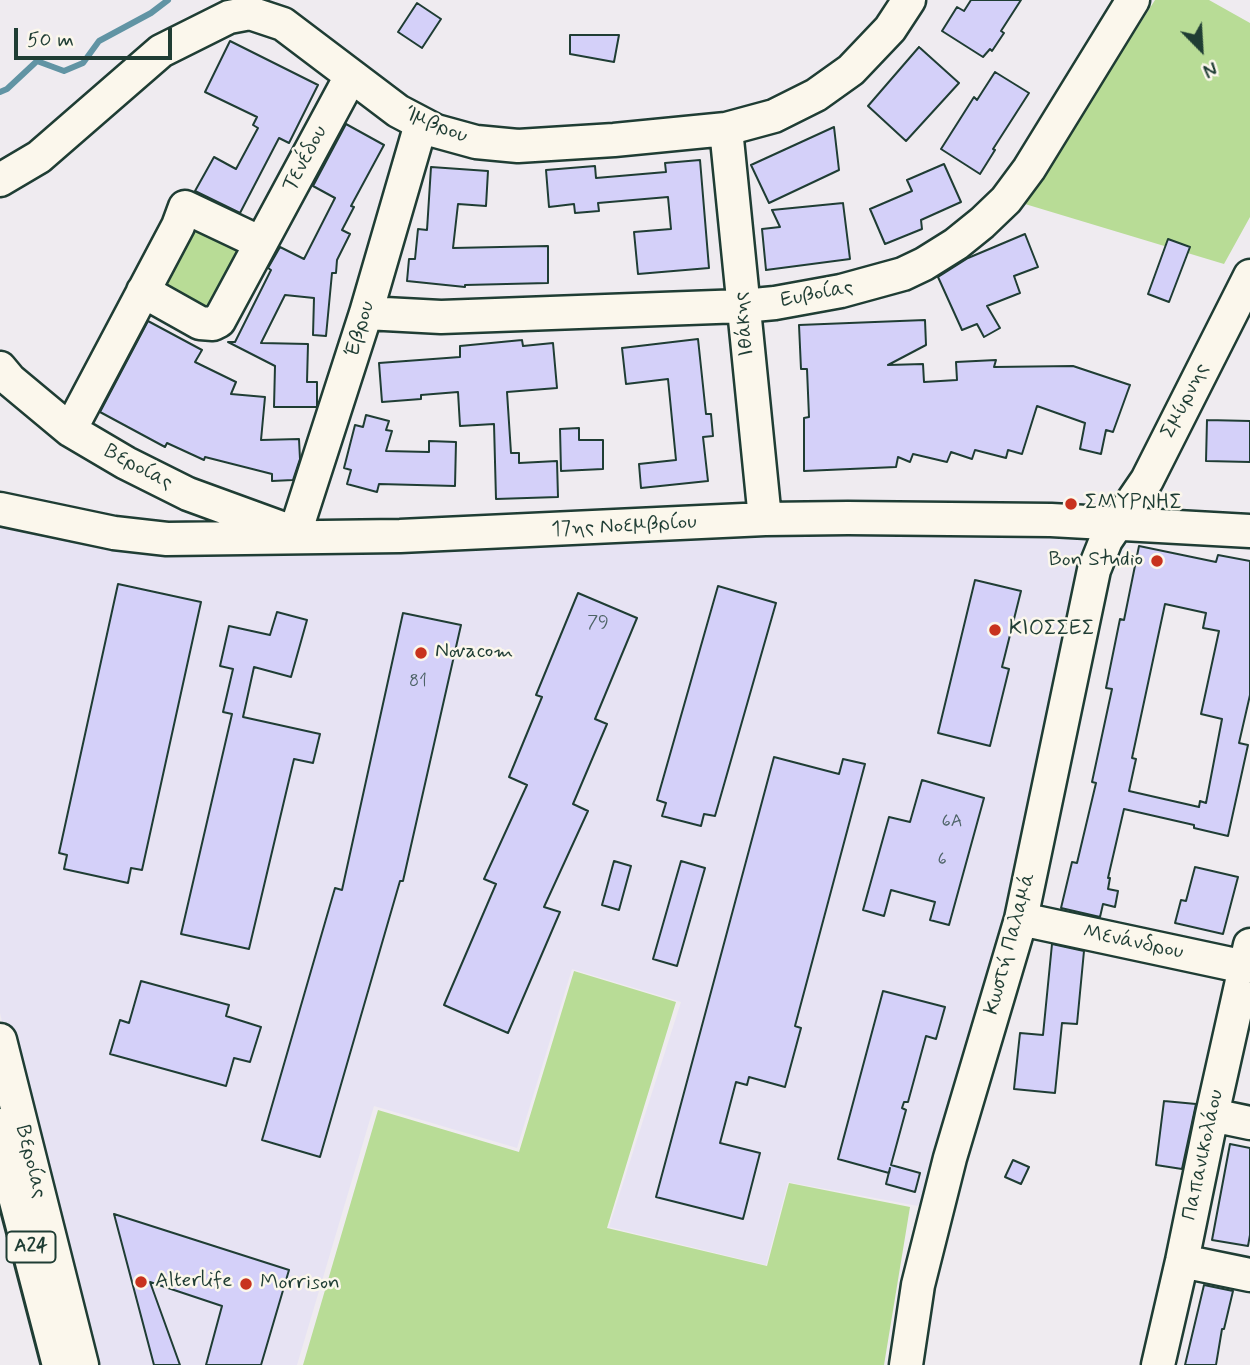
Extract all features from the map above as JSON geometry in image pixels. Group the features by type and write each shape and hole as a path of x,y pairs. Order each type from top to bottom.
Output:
{"highway":[{"name":"Α24","path":"0,1128 62,1365"}],"street":[{"name":"Ίμβρου","path":"0,180 39,157 161,51 218,20 229,17 250,13 284,24 398,111 421,124 460,139 518,146 726,129 783,112 835,82 877,45 909,0"},
{"name":"Ευβοίας","path":"366,313 441,317 743,306 813,296 886,279 924,264 968,235 1006,200 1022,180 1133,0"},
{"name":"Τενέδου","path":"143,291 200,323 213,324 223,315 351,76"},
{"name":"Έβρου","path":"295,533 366,313 421,124"},
{"name":"Ιθάκης","path":"726,129 765,519"},
{"path":"70,430 178,226 185,207 261,243"},
{"name":"Σμύρνης","path":"1116,523 1147,480 1250,276"},
{"name":"Βεροίας","path":"0,368 10,380 70,430 126,463 188,494 295,533"},
{"name":"17ης Νοεμβρίου","path":"0,509 134,536 191,539 505,532 765,519 906,517 1116,523 1250,531"},
{"name":"Κωστή Παλαμά","path":"906,1365 915,1299 937,1209 1021,919 1094,570 1116,523"},
{"name":"Μενάνδρου","path":"1021,919 1247,964"},
{"name":"Παπανικολάου","path":"1158,1365 1247,964"},
{"name":"Βεροίας","path":"0,1040 82,1365"},
{"path":"1212,1115 1250,1123"},
{"path":"1182,1261 1250,1275"}],"shaded area":[{"path":"0,518 100,537 815,526 826,536 1089,530 1008,920 929,1208 788,1182 766,1265 609,1227 681,1002 572,969 517,1148 374,1106 297,1365 88,1365 63,1283 0,1013"}],"green space":[{"path":"1155,0 1209,0 1250,23 1250,217 1224,264 1025,204"},
{"path":"189,218 248,247 212,319 153,290"},
{"path":"574,971 676,1002 607,1228 767,1266 789,1183 910,1207 884,1365 303,1365 378,1110 519,1152"}],"building":[{"path":"971,0 1021,0 992,51 990,49 983,57 942,31 957,7 964,11"},
{"path":"417,3 441,19 422,48 398,32"},
{"path":"570,35 619,35 614,62 570,54"},
{"path":"230,41 318,85 289,143 279,138 240,213 195,191 214,157 236,169 258,128 253,125 257,117 205,92"},
{"path":"919,47 959,83 906,141 868,106"},
{"path":"995,72 1029,93 980,174 941,149 974,97 977,100"},
{"path":"346,124 384,145 351,206 354,207 342,230 350,234 337,260 336,273 332,273 326,336 313,335 314,298 285,295 261,343 308,344 307,382 317,382 317,407 274,407 275,366 228,342 235,342 280,247 304,259 335,198 313,186"},
{"path":"834,127 839,170 769,203 751,165"},
{"path":"700,160 709,268 638,274 634,232 671,229 668,197 598,203 599,211 575,213 574,204 549,207 546,170 595,166 596,178 666,172 665,163"},
{"path":"944,164 961,202 921,220 922,229 885,244 870,209 912,191 907,180"},
{"path":"431,167 488,171 486,206 458,204 453,248 548,246 548,283 465,287 407,281 409,259 415,259 418,229 427,230"},
{"path":"843,203 850,259 766,270 762,229 780,227 772,210"},
{"path":"1025,234 1038,267 1014,276 1020,293 987,306 1000,328 984,337 977,324 962,330 938,277 968,258"},
{"path":"1168,239 1190,247 1169,302 1148,294"},
{"path":"925,320 926,345 888,365 923,364 924,382 957,380 956,362 996,360 994,367 1073,366 1130,385 1113,432 1106,430 1101,454 1080,449 1085,423 1037,406 1022,454 1008,450 1006,458 975,450 972,459 951,452 947,462 913,454 910,462 898,457 896,467 804,471 804,418 809,417 807,369 801,369 799,325"},
{"path":"148,321 202,350 195,362 236,382 231,394 265,397 261,440 299,439 300,459 293,480 272,481 272,474 205,457 204,460 167,443 165,447 100,412"},
{"path":"698,339 706,414 711,414 713,436 703,437 708,481 641,488 639,464 676,460 668,379 626,384 622,348"},
{"path":"522,340 523,346 553,343 557,388 507,392 511,453 519,453 519,463 557,461 558,497 496,499 494,424 460,426 458,392 421,395 421,399 382,402 379,363 460,357 460,346"},
{"path":"366,415 389,421 386,430 392,431 386,451 429,452 429,441 456,442 455,486 379,484 377,492 347,484 351,470 344,468 355,425 363,427"},
{"path":"1207,420 1250,421 1250,462 1206,461"},
{"path":"579,428 579,440 603,440 603,469 561,471 560,429"},
{"path":"1139,546 1216,562 1218,555 1250,561 1250,695 1239,743 1248,745 1228,836 1194,828 1194,825 1124,809 1108,878 1108,889 1118,891 1115,907 1103,904 1100,917 1061,908 1072,862 1077,863 1096,783 1092,782 1112,689 1106,688 1120,619 1124,620","holes":["1165,604 1206,613 1203,628 1219,631 1201,714 1222,719 1206,803 1200,801 1199,807 1129,791 1136,759 1132,758"]},
{"path":"975,580 1021,591 1002,667 1009,669 990,746 938,733"},
{"path":"118,584 201,602 142,870 131,868 128,883 64,869 67,855 59,853"},
{"path":"718,586 776,603 715,816 704,814 701,826 662,816 666,803 657,800"},
{"path":"578,593 637,618 595,719 607,724 573,804 588,811 544,907 560,912 508,1033 444,1005 496,884 484,879 527,785 509,777 542,697 536,695"},
{"path":"277,612 307,620 291,677 254,667 243,717 320,734 313,763 294,759 249,949 181,934 232,714 223,712 233,669 220,666 229,626 270,635"},
{"path":"403,613 461,625 403,881 400,881 320,1157 262,1140 335,888 342,890"},
{"path":"774,757 839,774 843,759 865,764 795,1026 801,1028 785,1087 749,1077 747,1085 736,1082 720,1143 760,1153 743,1219 656,1197"},
{"path":"922,780 984,798 949,925 930,920 935,902 891,890 884,916 863,910 889,817 910,822"},
{"path":"614,861 631,866 619,910 602,905"},
{"path":"681,861 705,868 677,966 653,959"},
{"path":"1195,867 1238,877 1223,934 1175,923 1181,900 1186,901"},
{"path":"1052,944 1084,951 1077,1024 1062,1023 1055,1093 1014,1089 1020,1033 1043,1035"},
{"path":"141,981 229,1005 226,1016 261,1027 250,1062 234,1058 226,1086 110,1054 120,1020 129,1023"},
{"path":"883,991 945,1007 936,1039 926,1036 908,1102 904,1102 902,1108 906,1110 891,1165 920,1173 915,1192 886,1184 889,1173 838,1159"},
{"path":"1164,1101 1196,1104 1182,1169 1156,1165"},
{"path":"1230,1144 1250,1148 1248,1246 1212,1240"},
{"path":"1013,1160 1029,1167 1021,1184 1005,1177"},
{"path":"114,1214 289,1270 261,1365 206,1365 222,1306 150,1282 180,1365 154,1365"},
{"path":"1204,1285 1233,1291 1222,1329 1216,1365 1185,1365"}],"waterway":[{"path":"0,92 7,89 37,61 64,71 83,63 99,41 151,13 168,0"}],"place":[{"name":"ΣΜΥΡΝΗΣ","path":"1071,504"},
{"name":"Bon Studio","path":"1157,561"},
{"name":"ΚΙΟΣΣΕΣ","path":"995,630"},
{"name":"Novacom","path":"421,653"},
{"name":"Alterlife","path":"141,1282"},
{"name":"Morrison","path":"246,1284"}]}
